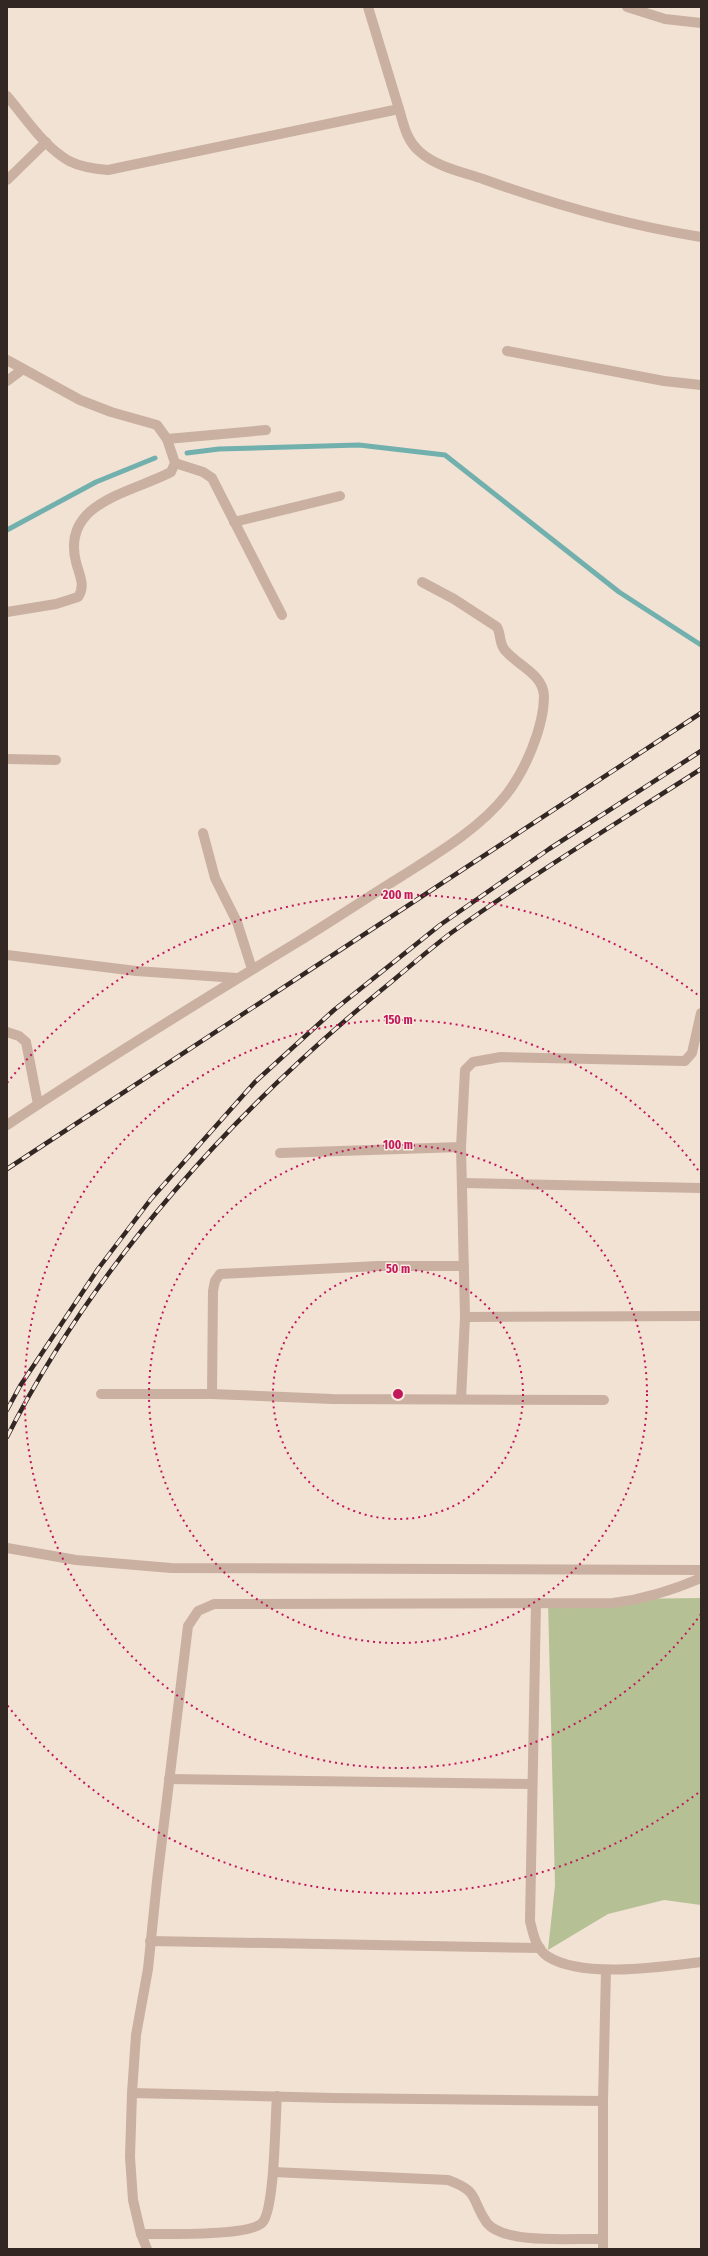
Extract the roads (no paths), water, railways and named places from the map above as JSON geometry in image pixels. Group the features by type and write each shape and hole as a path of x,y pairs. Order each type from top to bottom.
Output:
{"street":[{"path":"368,7 407,137 419,151 433,162 526,194 582,211 644,228 701,237"},
{"path":"627,7 664,19 701,23"},
{"path":"7,96 46,142 68,161 88,168 108,170 399,109"},
{"path":"7,180 46,142"},
{"path":"507,351 656,380 701,385"},
{"path":"7,360 80,400 111,412 157,425 167,440 175,462 171,472 105,502 90,511 79,522 74,543 82,586 78,597 64,602 7,612"},
{"path":"7,381 23,369"},
{"path":"167,440 266,430"},
{"path":"175,462 203,472 212,478 282,615"},
{"path":"234,522 340,496"},
{"path":"7,1125 115,1053 345,912 461,836 505,796 529,758 543,703 543,690 538,679 505,651 500,644 497,627 454,599 422,582"},
{"path":"7,759 56,760"},
{"path":"203,833 215,878 237,922 252,969"},
{"path":"7,955 136,970 237,978"},
{"path":"461,1400 465,1317 461,1147 463,1078 465,1070 473,1062 501,1057 548,1056 681,1062 692,1053 701,1013"},
{"path":"7,1032 19,1036 26,1042 38,1104"},
{"path":"280,1153 461,1147"},
{"path":"463,1183 701,1188"},
{"path":"212,1394 213,1291 215,1281 220,1274 378,1266 464,1266"},
{"path":"465,1317 701,1316"},
{"path":"101,1394 212,1394 332,1399 604,1400"},
{"path":"7,1548 76,1560 171,1568 701,1570"},
{"path":"147,2249 141,2234 133,2200 130,2157 136,2035 148,1969 150,1941 188,1626 198,1611 214,1604 613,1603 638,1600 666,1593 701,1578"},
{"path":"536,1603 530,1921 534,1941 547,1956 572,1966 606,1970 701,1962"},
{"path":"169,1779 532,1784"},
{"path":"150,1941 540,1948"},
{"path":"273,2172 448,2180 464,2186 474,2194 488,2223 497,2231 506,2235 603,2244 603,2101 606,1970"},
{"path":"132,2093 603,2101"},
{"path":"141,2234 219,2232 254,2228 262,2223 268,2212 273,2172 277,2096"}],"waterway":[{"path":"187,453 219,449 359,445 445,455 619,592 701,645"},
{"path":"7,530 96,482 155,458"}],"railway":[{"path":"7,1169 701,713"},
{"path":"7,1410 20,1386 98,1269 151,1199 255,1082 334,1010 440,925 549,849 701,751"},
{"path":"7,1437 43,1372 83,1310 127,1249 175,1190 225,1135 279,1081 334,1031 451,933 544,870 701,769"}]}
